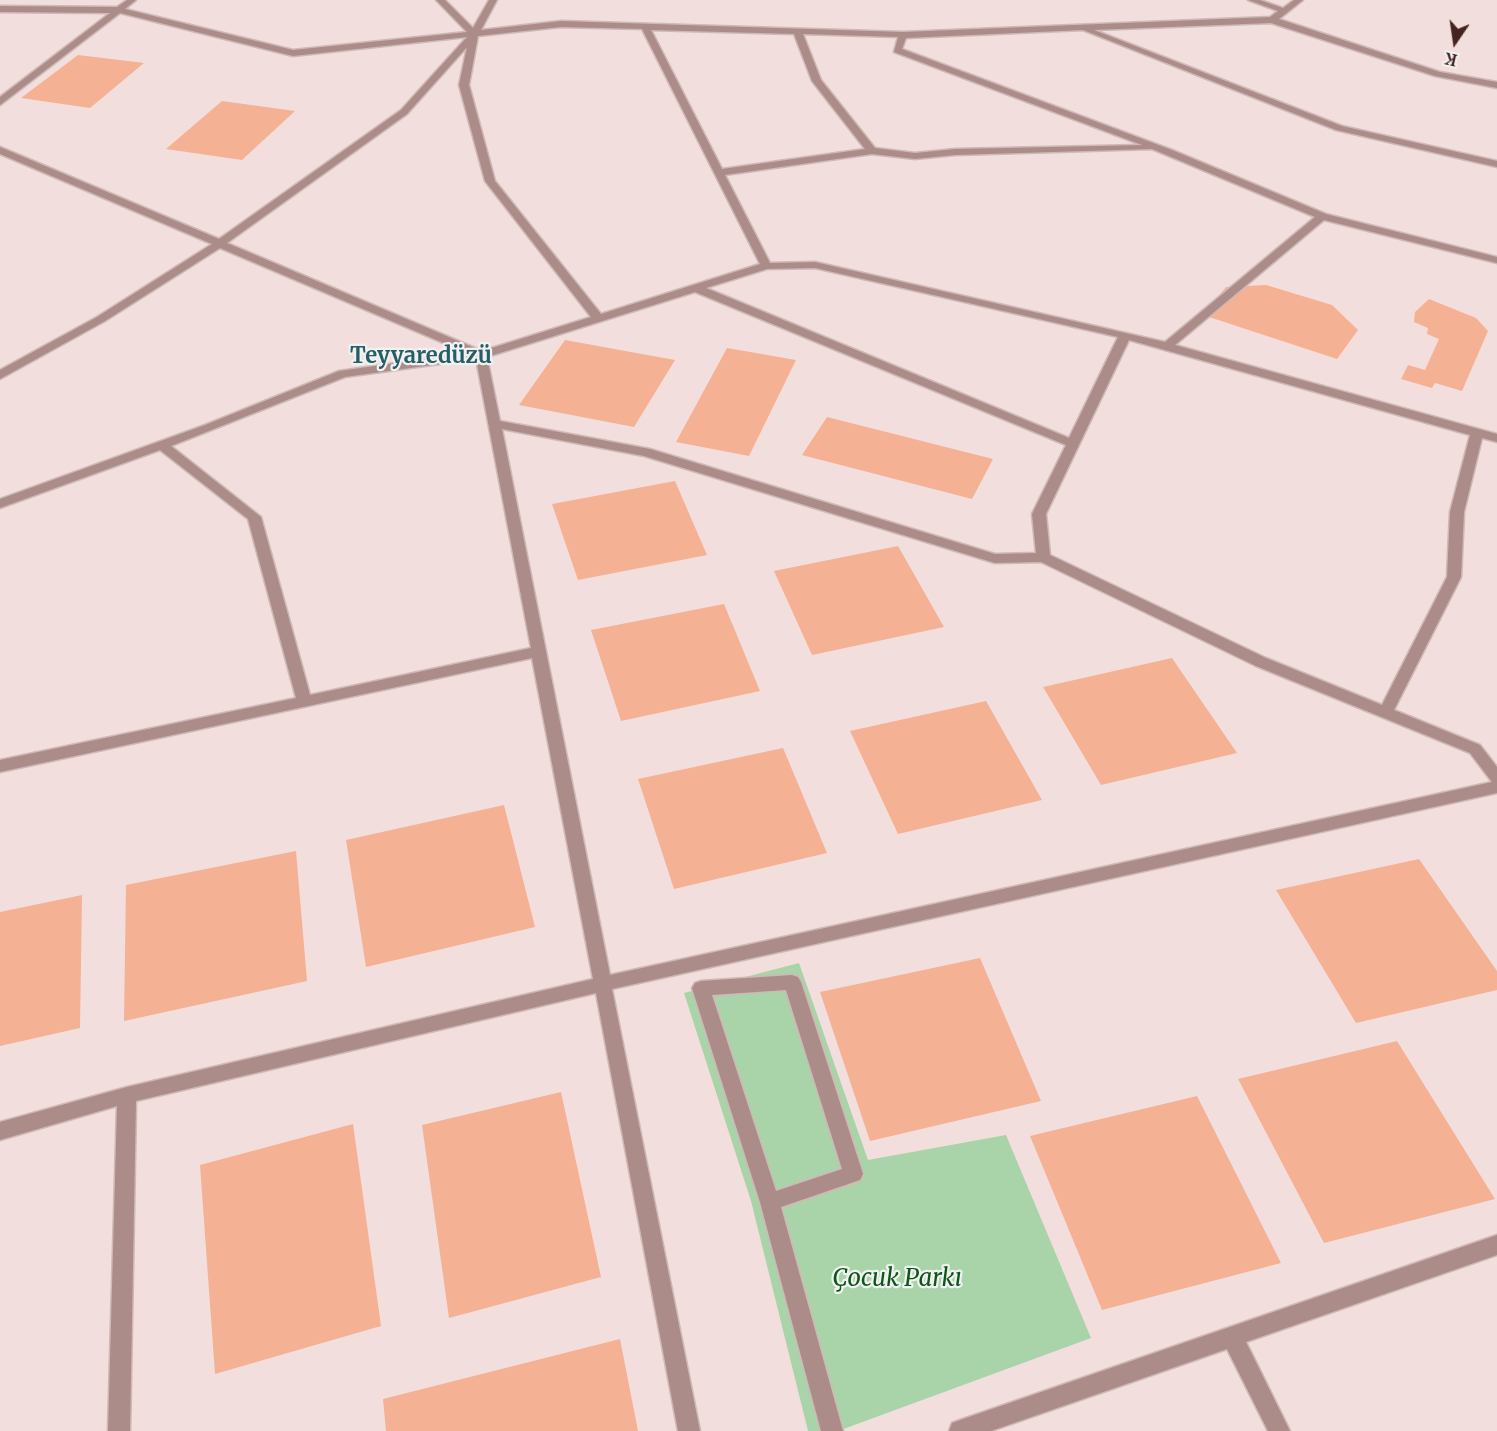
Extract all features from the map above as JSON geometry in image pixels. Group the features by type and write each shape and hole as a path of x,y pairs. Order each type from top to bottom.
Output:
{"street":[{"path":"0,102 132,0"},
{"path":"440,0 474,34"},
{"path":"0,375 100,319 219,244 404,112 474,34 493,0"},
{"path":"1252,0 1285,11"},
{"path":"1272,20 1299,0"},
{"path":"0,9 118,10 293,53 561,24 903,35 1272,20 1438,74 1497,85"},
{"path":"645,27 766,266"},
{"path":"1081,28 1339,128 1497,164"},
{"path":"797,32 817,81 872,151"},
{"path":"474,34 464,84 490,181 598,318"},
{"path":"903,35 897,50 1156,148 1322,216 1497,260"},
{"path":"718,173 872,151 915,156 1156,148"},
{"path":"0,150 481,355"},
{"path":"1166,347 1322,216"},
{"path":"2,501 162,445 343,374 481,355 766,266 815,265 1125,336 1497,438"},
{"path":"694,287 1072,444"},
{"path":"1043,557 1039,514 1125,336"},
{"path":"481,355 689,1431"},
{"path":"494,424 646,452 995,559 1043,557 1261,662 1475,749 1497,778"},
{"path":"1386,712 1454,577 1457,512 1477,433"},
{"path":"162,445 254,518 305,702"},
{"path":"0,766 538,652"},
{"path":"0,1131 127,1095 603,984 1497,787"},
{"path":"770,1202 853,1174 792,982 701,988 770,1202 832,1431"},
{"path":"119,1431 127,1095"},
{"path":"960,1431 1497,1245"},
{"path":"1232,1336 1279,1431"}],"green space":[{"name":"Çocuk Parkı","path":"799,963 868,1160 1006,1135 1091,1338 838,1431 808,1431 751,1201 684,993"}],"building":[{"path":"78,55 144,63 90,108 21,98"},
{"path":"222,101 295,111 242,160 166,149"},
{"path":"1266,285 1332,305 1358,330 1337,359 1203,315 1226,287"},
{"path":"1429,299 1476,318 1488,331 1462,391 1435,383 1432,388 1401,379 1408,365 1425,370 1439,339 1427,334 1428,328 1414,322 1415,312"},
{"path":"565,340 675,360 634,427 519,405"},
{"path":"727,348 796,360 749,456 676,442"},
{"path":"827,417 993,459 972,499 802,455"},
{"path":"675,481 707,555 578,580 552,504"},
{"path":"898,546 944,627 812,655 774,571"},
{"path":"724,604 760,691 621,721 591,630"},
{"path":"1172,658 1237,753 1101,785 1043,687"},
{"path":"986,701 1042,800 898,834 850,731"},
{"path":"783,748 827,853 674,889 638,779"},
{"path":"504,805 535,927 366,967 346,840"},
{"path":"296,851 307,981 124,1021 126,885"},
{"path":"1419,859 1497,971 1497,990 1356,1023 1276,890"},
{"path":"82,895 80,1028 0,1046 0,912"},
{"path":"980,958 1041,1101 870,1141 820,992"},
{"path":"1397,1041 1495,1199 1324,1243 1238,1079"},
{"path":"561,1092 601,1277 449,1318 422,1125"},
{"path":"1197,1096 1281,1263 1102,1310 1030,1136"},
{"path":"353,1124 381,1326 215,1374 200,1165"},
{"path":"620,1339 638,1431 386,1431 383,1399"}],"district":[{"name":"Teyyaredüzü","path":"421,357"}]}
